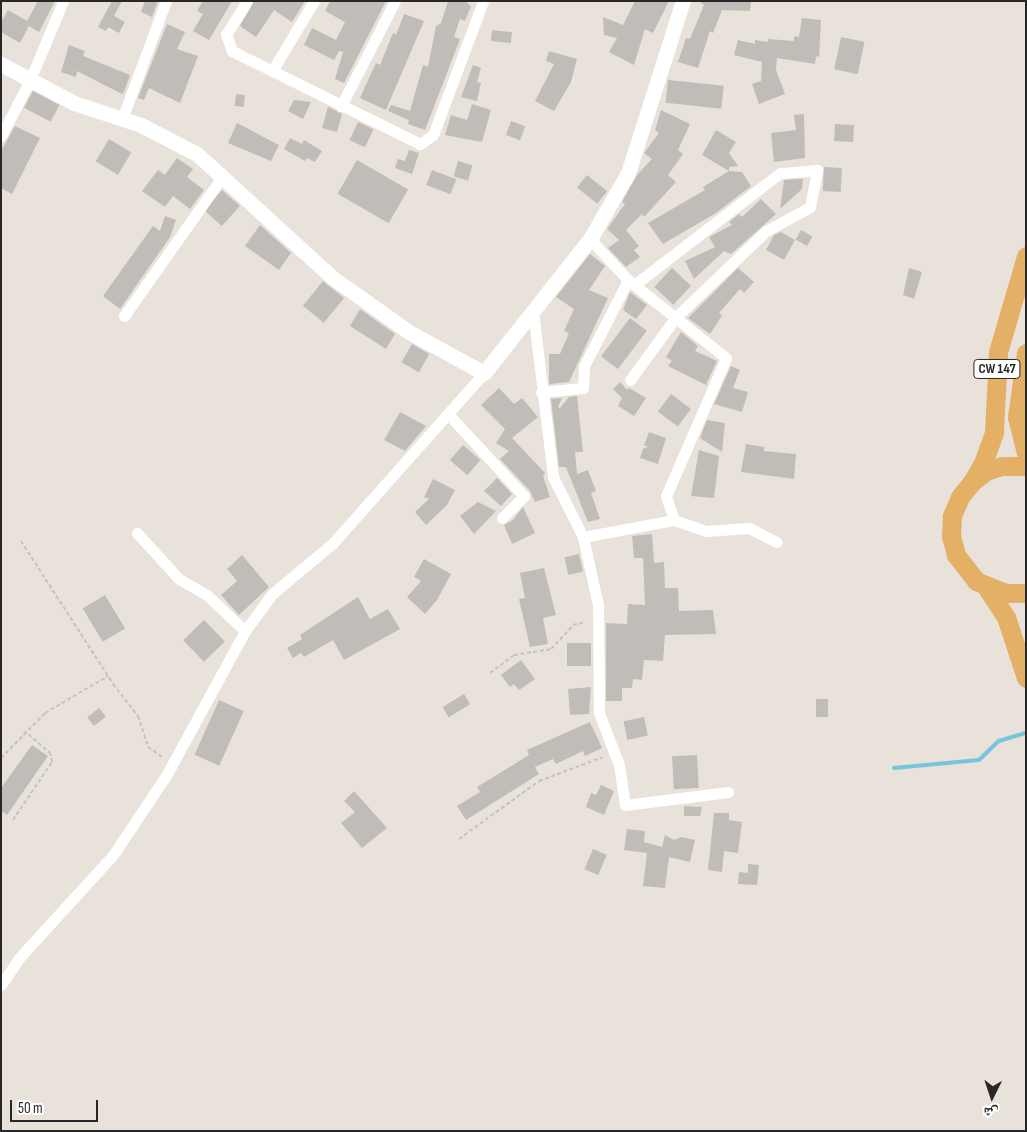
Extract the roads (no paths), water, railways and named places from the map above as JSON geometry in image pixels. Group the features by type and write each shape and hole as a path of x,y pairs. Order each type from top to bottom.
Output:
{"highway":[{"name":"CW 147","path":"972,482 984,463 994,432 998,352 1026,256"},
{"name":"CW 147","path":"1026,353 1017,416 1026,452"},
{"path":"1026,466 1002,466 986,471 972,482 954,510 951,536 956,555 966,572 987,588 1006,617 1026,678"},
{"path":"987,588 1006,594 1026,593"}],"street":[{"path":"1,136 30,80 63,1"},
{"path":"122,119 166,1"},
{"path":"247,1 226,34 228,46 272,71 412,142 420,144 429,141 483,1"},
{"path":"272,71 314,1"},
{"path":"341,106 395,1"},
{"path":"1,986 19,958 113,855 173,763 245,631 272,594 333,542 448,414 484,373 590,239 628,173 640,144 683,1"},
{"path":"1,64 74,103 141,125 197,154 333,278 409,332 484,373"},
{"path":"541,392 583,388 584,366 631,282 780,173 818,170 810,207 766,231 676,317 630,380"},
{"path":"124,316 222,177"},
{"path":"590,239 631,282 726,358 666,496 674,520"},
{"path":"533,311 541,392 553,477 583,537 598,605 599,713 619,765 625,805 728,792"},
{"path":"448,414 524,496 502,518"},
{"path":"583,537 674,520 706,531 750,528 777,542"},
{"path":"137,533 179,579 207,595 245,631"}],"waterway":[{"path":"894,768 979,760 999,741 1025,733"}]}
